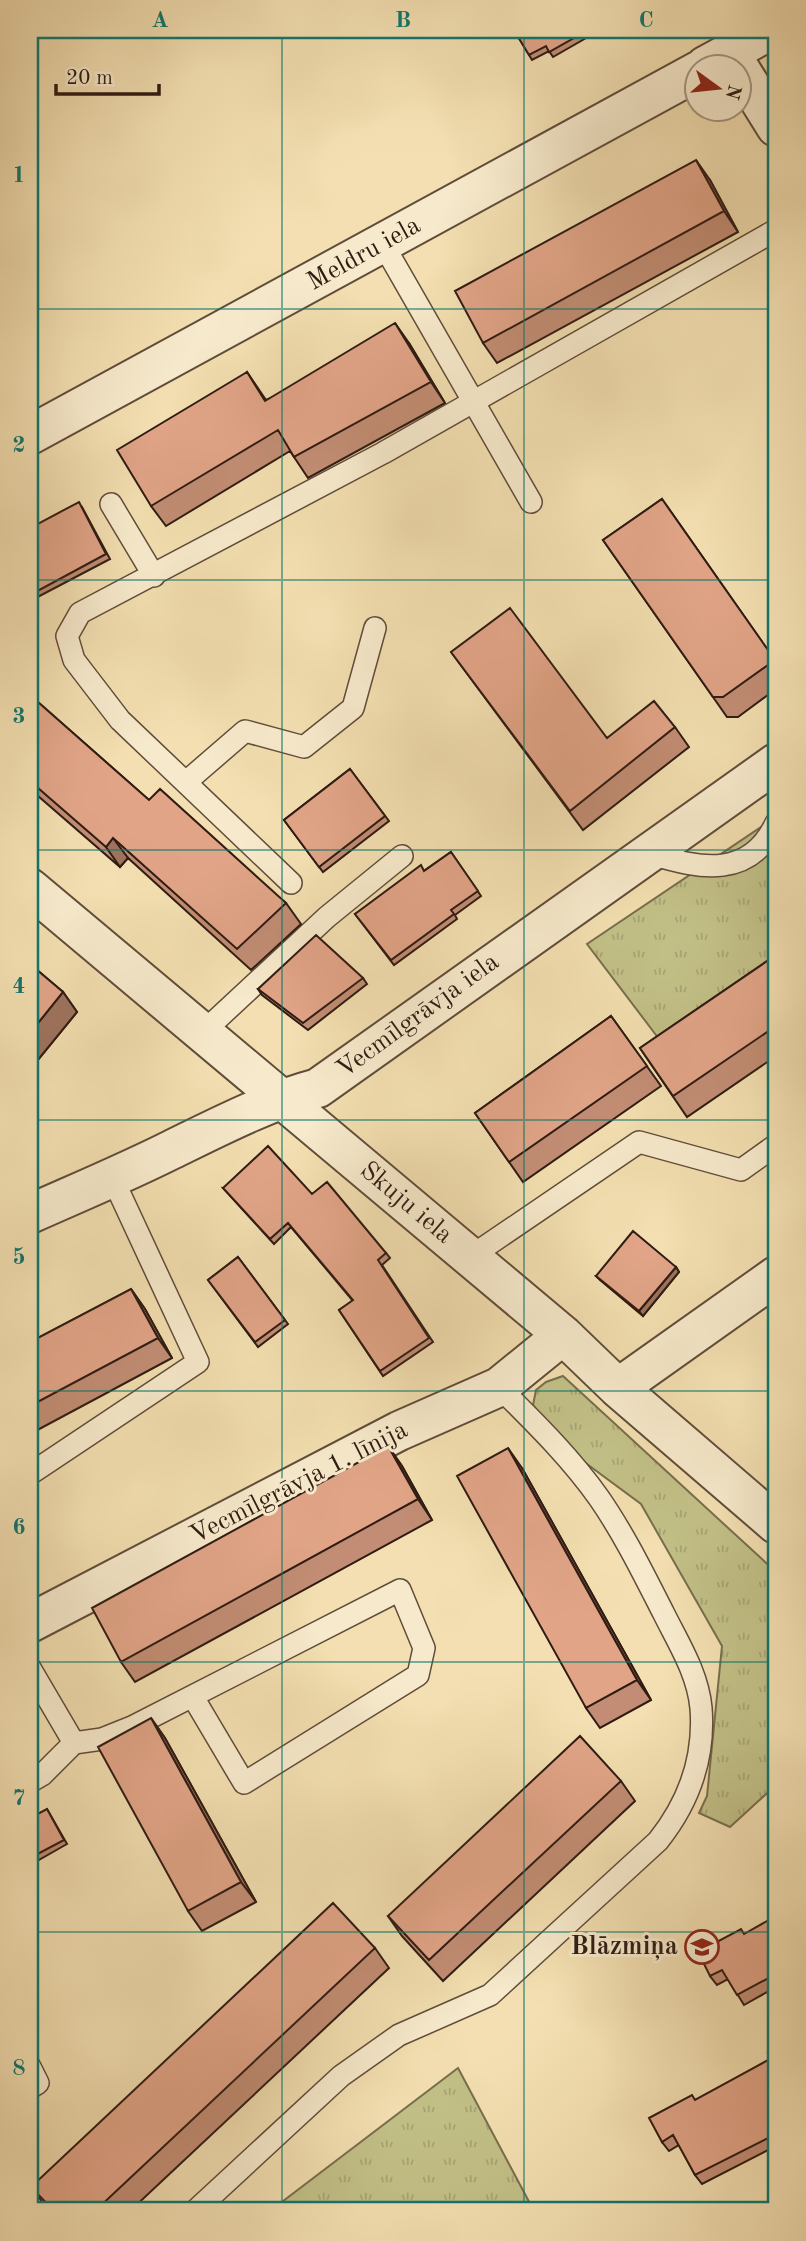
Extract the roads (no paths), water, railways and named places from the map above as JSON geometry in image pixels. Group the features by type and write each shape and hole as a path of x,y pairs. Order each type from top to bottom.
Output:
{"street":[{"path":"743,52 771,30"},
{"name":"Meldru iela","path":"30,435 684,79"},
{"path":"754,98 776,127"},
{"name":"Vecmīlgrāvja iela","path":"30,1214 280,1098 318,1088 776,763"},
{"name":"Skuju iela","path":"30,888 563,1335 618,1388 776,1524"},
{"path":"618,1388 776,1276"},
{"name":"Vecmīlgrāvja 1. līnija","path":"30,1623 399,1431 499,1387 563,1335"}],"lane":[{"path":"291,883 120,720 74,660 67,636 80,613 383,453 776,230"},
{"path":"383,244 531,502"},
{"path":"111,504 153,576"},
{"path":"186,782 245,731 304,747 353,708 374,628"},
{"path":"651,854 682,863 730,866 751,857 763,845 776,823"},
{"path":"201,1034 327,917 402,856"},
{"path":"470,1256 639,1142 741,1171 776,1145"},
{"path":"30,1474 198,1362 112,1177"},
{"path":"195,2211 341,2076 399,2035 490,1995 658,1841 676,1818 691,1789 701,1747 701,1707 691,1667 649,1582 599,1498 549,1437 499,1387"},
{"path":"30,1782 42,1775 74,1743 102,1739 132,1727 400,1590 424,1648 418,1675 244,1783 193,1697"},
{"path":"30,1668 74,1743"},
{"path":"30,2067 38,2083 30,2088"}],"place":[{"name":"Blāzmiņa","path":"702,1947"}]}
